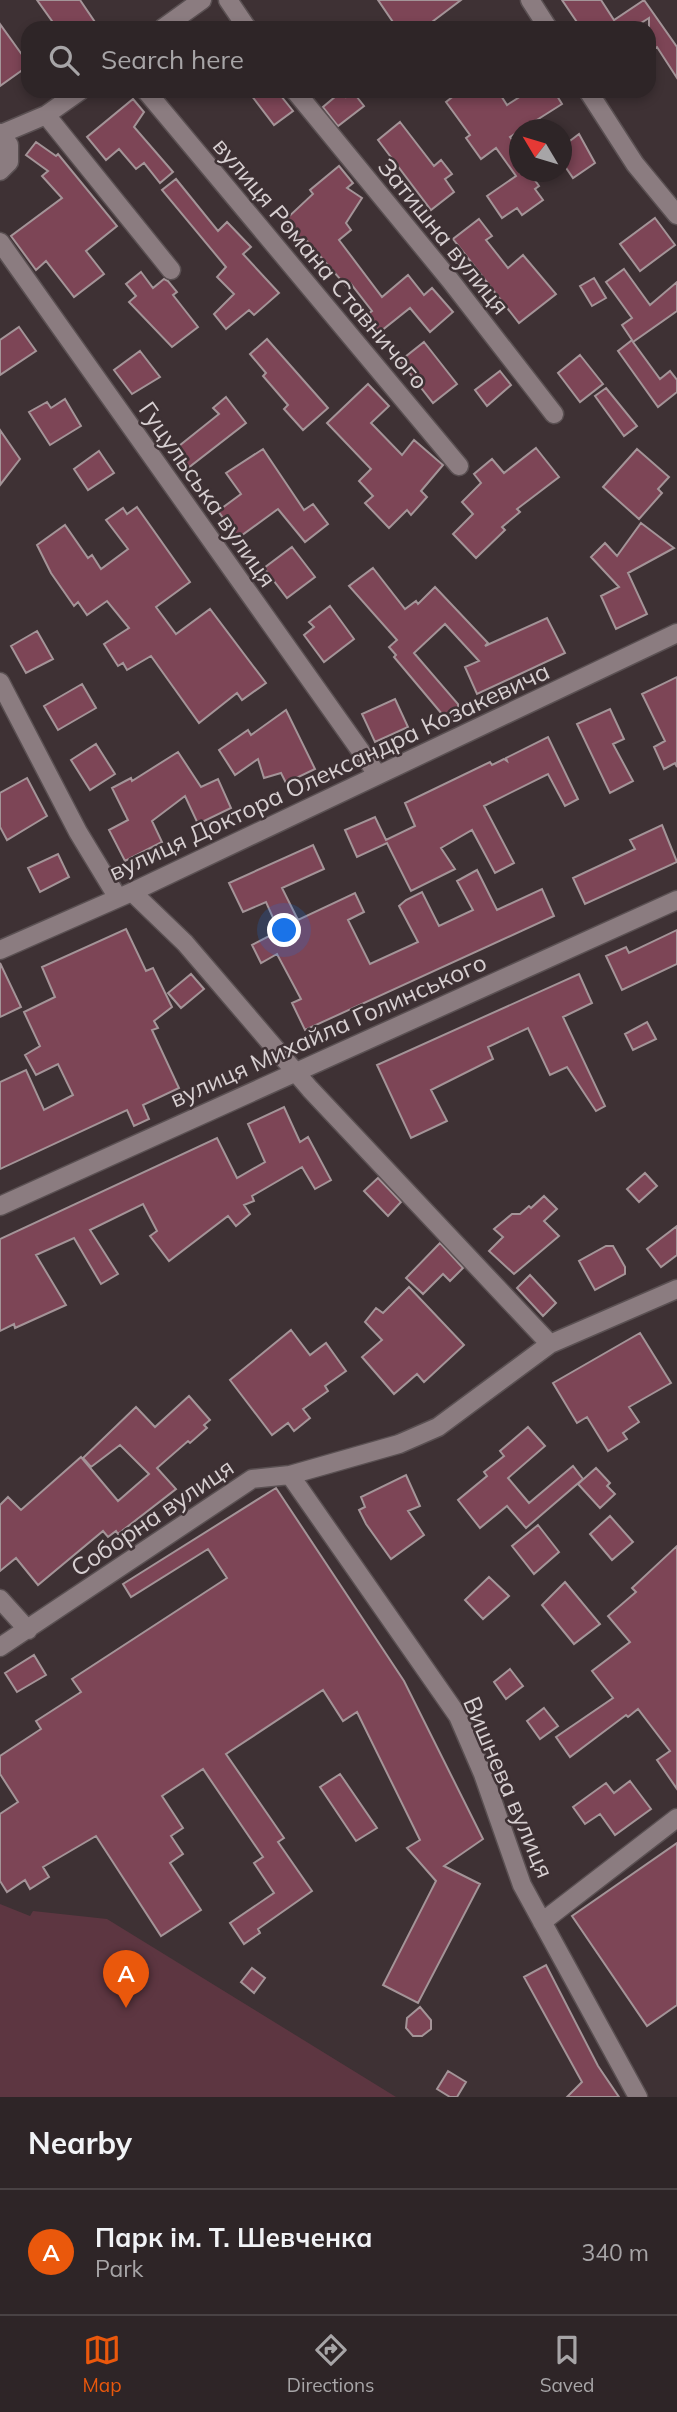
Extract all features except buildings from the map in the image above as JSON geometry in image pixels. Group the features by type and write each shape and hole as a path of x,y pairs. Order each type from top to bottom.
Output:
{"street":[{"path":"173,21 202,0"},
{"path":"228,0 242,21"},
{"path":"530,0 544,21"},
{"path":"0,172 9,162 9,145 1,134 46,115 70,98"},
{"name":"вулиця Романа Ставничого","path":"152,98 458,466"},
{"name":"Затишна вулиця","path":"301,98 450,280 554,414"},
{"path":"593,98 635,164 677,215"},
{"path":"46,115 171,270"},
{"name":"Гуцульська вулиця","path":"0,242 377,774"},
{"name":"вулиця Доктора Олександра Козакевича","path":"0,950 125,895 677,633"},
{"path":"0,682 78,832 125,895 185,943 297,1071 550,1344"},
{"name":"вулиця Михайла Голинського","path":"0,1206 677,900"},
{"name":"Соборна вулиця","path":"0,1647 252,1479 290,1475 399,1444 438,1427 550,1344 677,1289"},
{"name":"Вишнева вулиця","path":"290,1475 458,1716 483,1774 522,1885 638,2097"},
{"path":"0,1599 28,1630"},
{"path":"542,1922 677,1818"}],"shaded area":[{"path":"0,1904 30,1916 33,1911 107,1919 396,2097 0,2097"}],"place":[{"name":"Парк ім. Т. Шевченка","path":"126,2008"}]}
